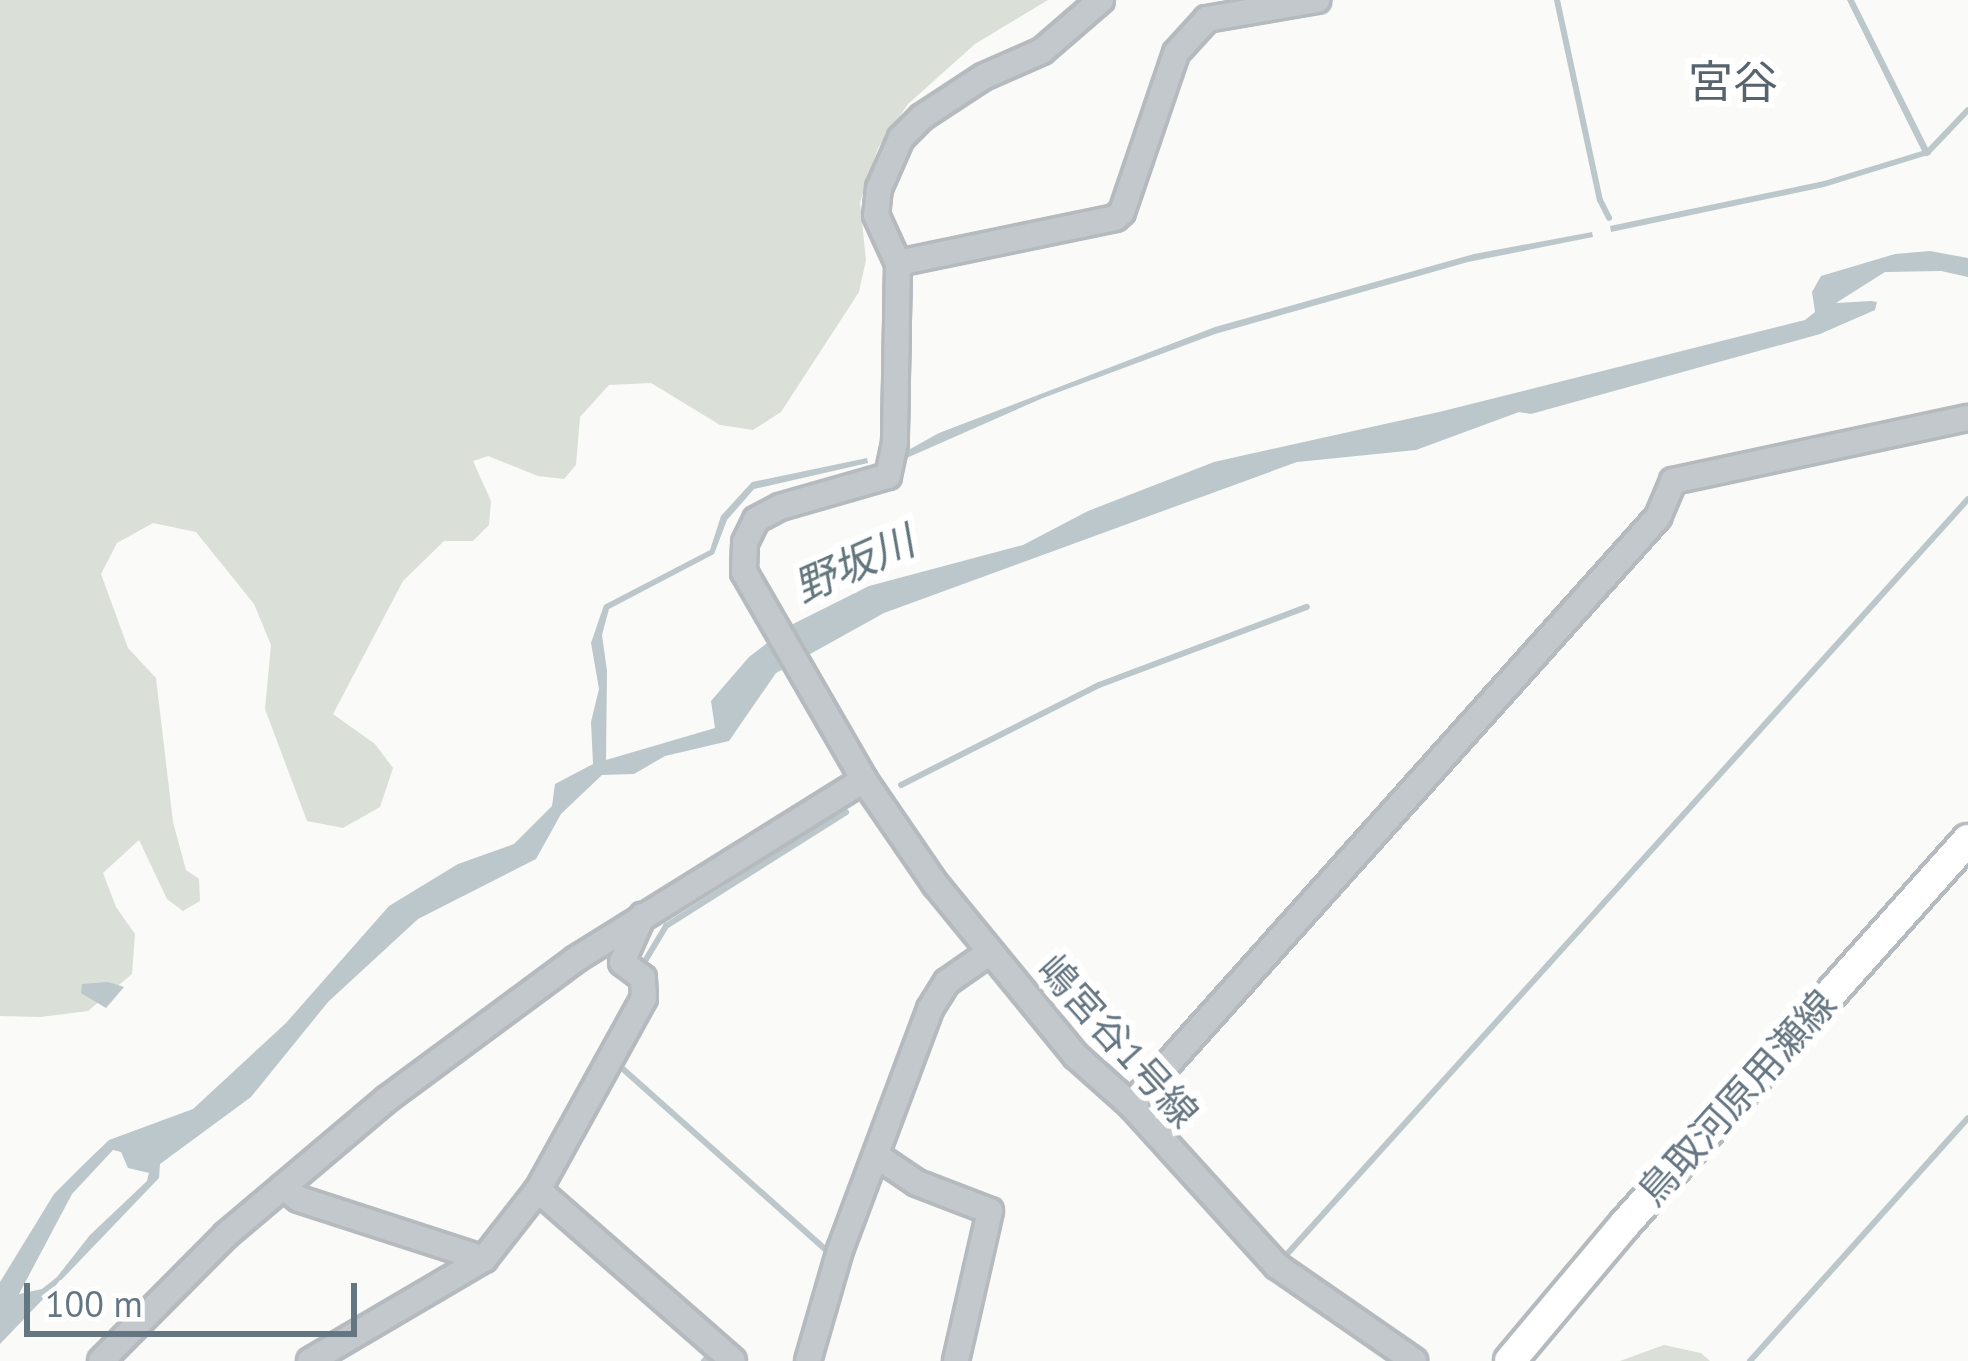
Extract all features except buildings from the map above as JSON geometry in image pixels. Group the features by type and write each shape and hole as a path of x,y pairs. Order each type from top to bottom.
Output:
{"main road":[{"name":"鳥取河原用瀬線","path":"1510,1361 1624,1224 1968,840"}],"street":[{"path":"1101,0 1064,35 983,76 922,117 901,139 879,188 876,214 898,263 1115,218 1122,212 1176,53 1207,19 1317,0"},
{"name":"嶋宮谷1号線","path":"898,263 895,443 888,476 816,501 780,506 756,520 745,543 744,572 864,780 990,952 1076,1056 1131,1105 1277,1266 1414,1361"},
{"path":"1131,1105 1658,517 1673,481 1968,418"},
{"path":"101,1361 226,1235 387,1100 575,959 864,780"},
{"path":"310,1361 484,1258 538,1190 644,998 643,979 622,962 644,915"},
{"path":"808,1361 840,1250 930,1009 946,982 990,952"},
{"path":"877,1156 916,1183 990,1211 956,1361"},
{"path":"283,1187 299,1199 484,1258"},
{"path":"538,1190 734,1361"}],"shaded area":[{"path":"0,0 1048,0 975,44 908,104 878,148 860,202 866,260 859,292 781,412 753,430 720,425 651,383 609,385 580,417 576,465 564,479 538,476 488,456 473,461 491,501 489,525 473,541 444,541 403,581 333,714 375,744 393,768 380,807 343,828 307,821 265,709 271,645 254,604 196,532 153,523 117,543 101,574 128,648 156,678 173,822 186,870 199,879 200,901 183,911 167,899 139,840 103,873 116,907 135,934 132,974 88,1011 40,1017 0,1016"},
{"path":"1847,0 1854,0 1931,154 1824,187 1611,232 1610,226 1824,181 1922,151"},
{"path":"1592,232 1593,237 1468,262 1215,334 1043,398 902,460 903,453 939,433 1215,327 1474,254"},
{"path":"1930,251 1968,258 1968,277 1941,271 1885,272 1836,303 1877,302 1875,310 1820,334 1531,414 1519,412 1416,450 1297,462 884,613 776,673 729,741 665,756 634,774 602,775 561,814 536,859 418,919 328,1002 251,1097 160,1164 159,1178 0,1344 0,1282 54,1194 83,1165 109,1140 193,1109 286,1023 389,906 458,864 514,844 552,806 555,784 593,764 591,722 599,689 591,643 604,605 710,550 721,516 752,482 867,458 868,463 754,489 727,520 714,554 609,609 602,635 607,671 606,760 715,728 711,701 749,657 789,626 869,586 1023,545 1088,511 1214,462 1439,412 1805,320 1815,312 1812,292 1821,276 1895,254","holes":["113,1150 121,1152 128,1168 149,1173 147,1181 90,1235 57,1277 42,1289 19,1294 72,1194"]},
{"path":"108,982 124,987 106,1008 81,993 82,984"},
{"path":"1664,1345 1701,1353 1710,1361 1620,1361"}],"waterway":[{"path":"1557,0 1600,200 1609,218"},
{"path":"1927,153 1968,110"},
{"path":"1288,1253 1968,499"},
{"path":"901,785 1099,685 1307,607"},
{"path":"642,966 666,926 846,812"},
{"path":"555,1135 601,1052"},
{"path":"614,1061 826,1250"},
{"path":"1750,1361 1968,1118"},
{"path":"704,1361 708,1357 713,1361"}],"district":[{"name":"宮谷","path":"1733,82"}],"water label":[{"name":"野坂川","path":"854,564"}]}
